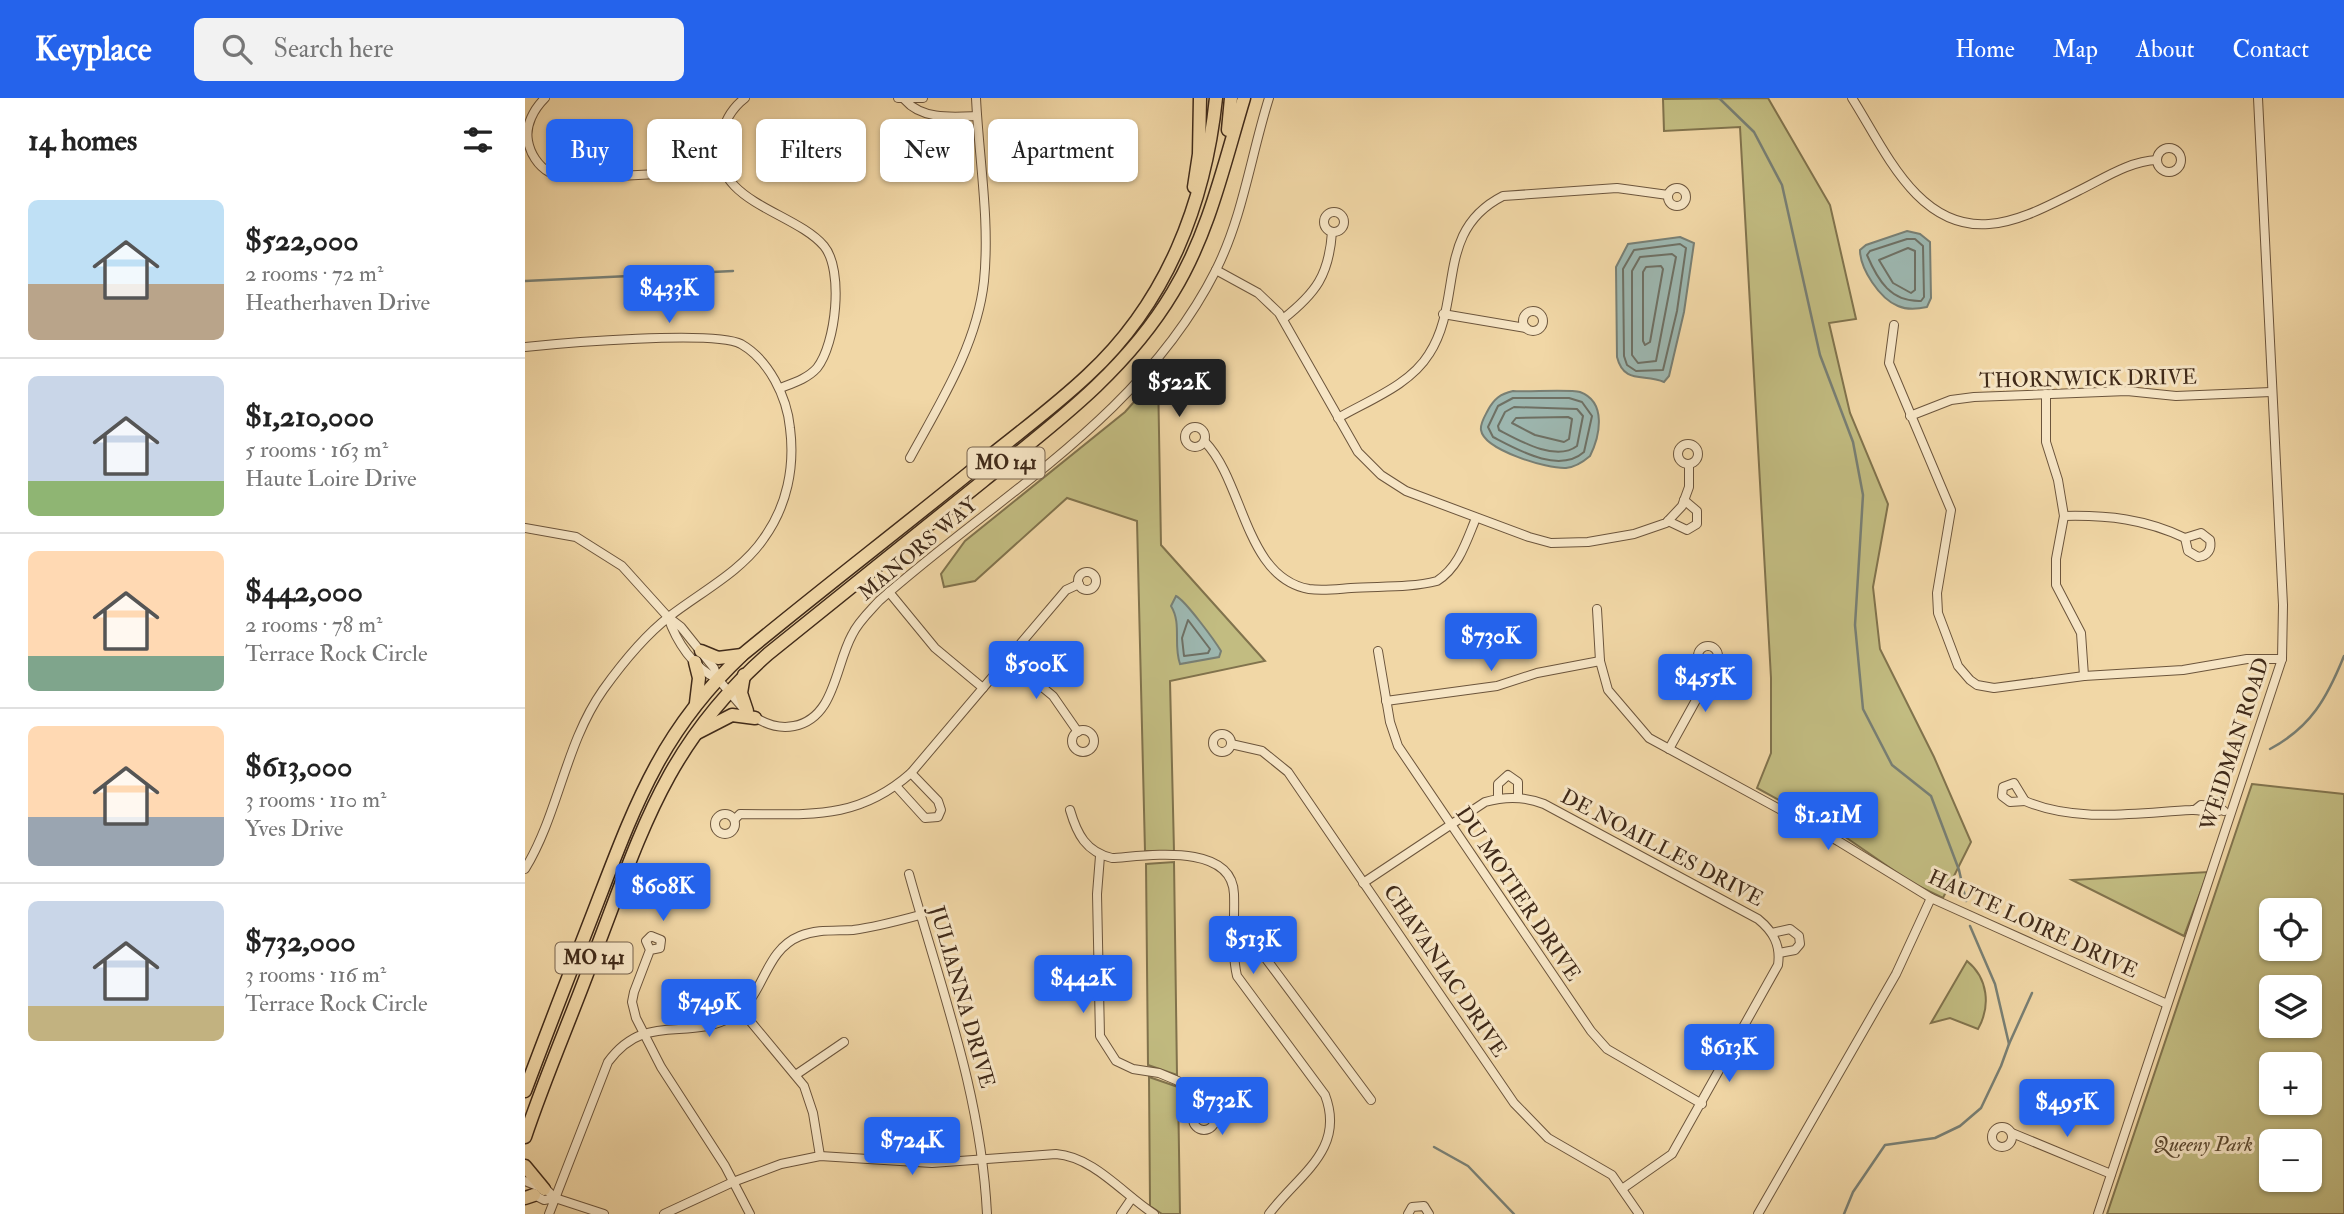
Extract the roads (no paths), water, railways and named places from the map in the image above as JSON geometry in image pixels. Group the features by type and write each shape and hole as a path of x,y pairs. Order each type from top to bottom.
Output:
{"highway":[{"path":"1186,232 1199,154 1200,98"},
{"name":"MO 141","path":"525,1091 640,793 668,742 696,704 742,655 1089,374 1145,308 1186,232 1204,177 1216,98"},
{"name":"MO 141","path":"525,1138 651,810 691,737 744,675 1105,380 1143,337 1175,289 1201,237 1219,182 1231,98"},
{"path":"1219,182 1244,98"},
{"path":"696,704 698,657 742,655"},
{"path":"691,737 732,715 751,714 741,693 744,675"},
{"path":"525,1167 532,1193"}],"street":[{"path":"545,98 531,117 527,140 535,160 544,169 567,176 647,172"},
{"path":"727,119 733,101 745,98"},
{"path":"902,99 923,98"},
{"path":"909,458 952,381 972,332 983,284 984,184 976,98"},
{"name":"MANORS WAY","path":"751,714 785,727 807,722 821,711 830,696 853,633 889,592 1098,423 1132,392 1191,317 1216,270 1236,222 1269,98"},
{"path":"1852,98 1918,198 1962,221 1986,225 2017,218 2135,164 2157,160"},
{"name":"WEIDMAN ROAD","path":"2098,1214 2282,659 2283,605 2258,98"},
{"path":"902,99 911,107 935,116 977,116"},
{"path":"734,182 751,201 814,236 827,249 833,265 833,326 826,354 808,376 780,388"},
{"path":"1338,418 1411,376 1430,354 1438,337 1460,238 1468,223 1488,204 1503,196 1518,194 1617,188 1668,195"},
{"path":"1283,319 1318,287 1325,272 1332,232"},
{"path":"1216,270 1258,293 1283,319 1359,452 1389,481 1406,491 1529,537 1571,544 1634,534 1668,521 1684,500 1689,487 1689,464"},
{"path":"1443,314 1526,328"},
{"path":"1894,325 1889,363 1951,510 1937,593 1940,622 1958,666 1977,685 1994,688 2084,676 2183,670 2247,659 2282,659"},
{"path":"525,347 709,338 726,340 750,351 780,388 789,419 793,453 793,466 780,510 764,538 753,551 668,617 636,648 590,712 525,869"},
{"name":"THORNWICK DRIVE","path":"1910,416 1963,398 2141,391 2187,396 2271,392"},
{"path":"2046,394 2046,442 2058,480 2064,516 2056,559 2056,585 2081,633 2084,676"},
{"path":"1205,442 1224,468 1262,556 1277,574 1298,586 1319,590 1437,581 1450,571 1460,558 1476,518"},
{"path":"1668,521 1687,530 1697,524 1697,512 1684,500"},
{"path":"2064,516 2098,515 2146,522 2185,538"},
{"path":"525,528 576,537 598,548 627,571 668,617 674,634 714,668 718,679 751,714"},
{"path":"735,819 740,814 820,815 840,812 895,786 911,773 1066,590 1079,584"},
{"path":"889,592 935,648 983,688"},
{"name":"HAUTE LOIRE DRIVE","path":"1597,609 1600,661 1608,690 1625,714 1649,738 1838,841 1931,898 2167,1004"},
{"name":"DU MOTIER DRIVE","path":"1378,651 1393,736 1449,824 1600,1042 1702,1104"},
{"path":"1008,659 1053,696 1078,732"},
{"path":"1385,701 1497,686 1537,673 1600,661"},
{"path":"1669,749 1706,681 1710,667"},
{"name":"CHAVANIAC DRIVE","path":"1231,744 1262,751 1288,772 1525,1118 1548,1138 1612,1175 1639,1214"},
{"path":"895,786 925,818 938,817 941,810 938,801 911,773"},
{"name":"DE NOAILLES DRIVE","path":"1498,798 1498,785 1508,775 1518,782 1518,798"},
{"name":"DE NOAILLES DRIVE","path":"1363,883 1485,802 1498,798 1518,798 1544,804 1758,919 1772,933 1778,949"},
{"path":"2025,800 2037,806 2096,815 2196,810 2201,805 2217,806 2232,813"},
{"path":"1070,810 1078,836 1100,856 1190,856 1218,864 1232,882 1233,955 1242,985 1325,1095 1331,1113 1330,1133 1320,1155 1269,1214"},
{"path":"1100,856 1097,894 1100,1036 1116,1061 1133,1069 1159,1073 1178,1081 1200,1109"},
{"name":"JULIANNA DRIVE","path":"909,874 973,1095 984,1159 987,1214"},
{"path":"1758,1214 1896,974 1931,898"},
{"path":"549,1214 608,1062 622,1043 643,1034 706,1025 732,1017 752,996 766,967 789,942 818,931 876,926 920,915"},
{"path":"1622,1189 1671,1154 1702,1104 1778,965 1778,949 1795,950 1800,944 1799,936 1790,929 1772,933"},
{"path":"1233,955 1253,949 1264,956 1371,1100"},
{"path":"650,950 632,1002 643,1034 750,1214"},
{"path":"741,1010 797,1074 810,1098 820,1156"},
{"path":"797,1074 844,1042"},
{"path":"2012,1133 2111,1174"},
{"path":"664,1214 733,1182 781,1164 820,1156 932,1163 1067,1155 1089,1166 1154,1214"},
{"path":"525,1181 532,1193 604,1214"},
{"path":"1121,1214 1132,1198"},
{"path":"1408,1214 1412,1207 1418,1205 1424,1206 1429,1214"}],"water":[{"path":"1907,231 1920,234 1930,242 1931,298 1927,307 1905,308 1891,302 1878,290 1863,266 1860,250 1866,245"},
{"path":"1680,237 1694,243 1684,312 1669,376 1664,382 1630,375 1620,366 1617,357 1616,267 1628,244"},
{"path":"1513,391 1575,391 1589,397 1598,411 1599,420 1590,456 1573,467 1557,467 1532,462 1493,445 1481,430 1482,422 1495,400"},
{"path":"1176,596 1213,639 1221,651 1219,657 1180,664 1176,620 1171,606"}],"waterway":[{"path":"1719,98 1754,132 1782,185 1820,355 1853,442 1863,495 1855,625 1863,709 1892,765 1931,796 1959,870 1966,901"},
{"path":"525,281 733,271"},
{"path":"2270,749 2296,731 2316,710 2344,656"},
{"path":"1844,1214 1853,1192 1885,1145 1935,1138 1960,1126 1981,1108 2001,1066 2009,1044 1995,984 1970,926"},
{"path":"2009,1044 2032,993"},
{"path":"1434,1147 1468,1166 1514,1214"}],"park label":[{"name":"Queeny Park","path":"2203,1144"}]}
